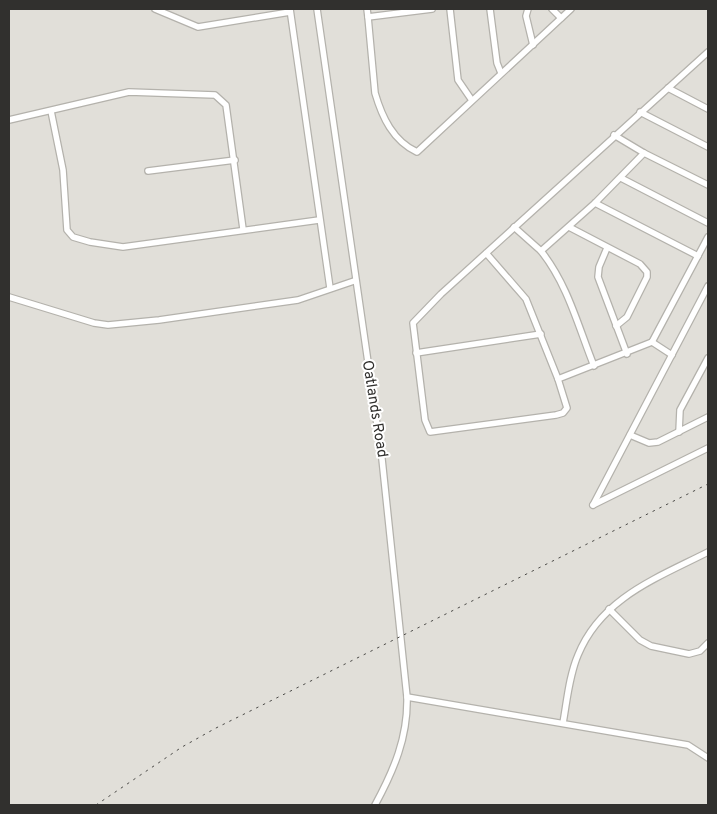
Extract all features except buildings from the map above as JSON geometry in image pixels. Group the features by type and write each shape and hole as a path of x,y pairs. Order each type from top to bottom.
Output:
{"street":[{"path":"155,9 198,27 290,10 330,288"},
{"name":"Oatlands Road","path":"317,9 354,281 383,466 407,697 406,725 399,755 375,805"},
{"path":"367,9 375,93 378,104 389,129 417,152 571,9"},
{"path":"368,17 432,9"},
{"path":"450,9 458,80 472,99"},
{"path":"490,9 496,63 501,72"},
{"path":"528,9 526,16 533,45"},
{"path":"552,9 560,18"},
{"path":"486,253 523,294 558,379 567,404 566,411 560,414 430,432 425,420 413,323 440,294 708,52"},
{"path":"668,88 706,107 708,100"},
{"path":"9,120 129,92 215,95 226,104 235,160 242,229"},
{"path":"51,111 63,170 67,230 73,237 104,245 123,247 242,229 319,220"},
{"path":"640,112 708,146"},
{"path":"614,135 644,153 708,185"},
{"path":"541,251 595,203 644,153"},
{"path":"148,171 235,160"},
{"path":"621,178 708,222"},
{"path":"595,203 698,256"},
{"path":"514,227 541,251 559,274 594,366"},
{"path":"569,227 640,264 647,272 647,277 630,312 616,326"},
{"path":"558,379 627,354 652,342 708,237"},
{"path":"608,248 599,267 598,277 627,354"},
{"path":"9,297 94,323 108,325 159,320 298,300 354,281"},
{"path":"708,286 593,505 708,448"},
{"path":"416,354 541,334"},
{"path":"652,342 672,355"},
{"path":"679,432 680,410 708,358"},
{"path":"630,435 653,443 708,417"},
{"path":"563,722 577,656 594,625 628,593 708,552"},
{"path":"609,609 640,640 651,646 689,654 700,651 708,644"},
{"path":"407,697 563,722 688,745 708,758"}],"railway":[{"path":"96,805 182,747 216,728 708,484"}]}
